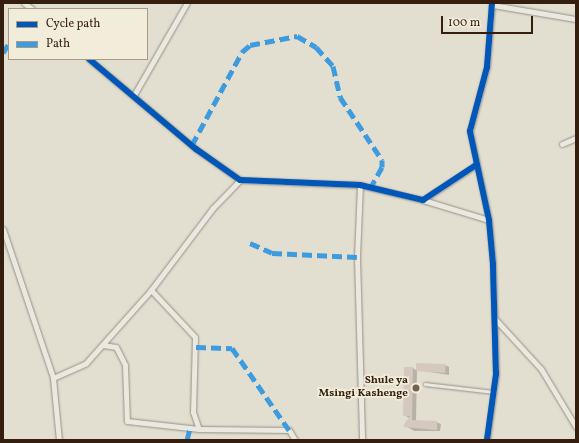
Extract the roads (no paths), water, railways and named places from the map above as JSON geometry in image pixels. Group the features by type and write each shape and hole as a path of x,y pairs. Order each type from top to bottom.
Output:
{"street":[{"path":"134,95 187,3"},
{"path":"487,440 494,393 496,320 489,220 476,165 470,131 487,67 492,4 576,19"},
{"path":"90,60 196,148 240,180 360,185 424,200 489,220"},
{"path":"562,144 576,138"},
{"path":"424,200 476,165"},
{"path":"53,378 80,368 103,345 151,290 213,208 240,180"},
{"path":"360,185 357,264 362,440"},
{"path":"3,229 53,378 59,440"},
{"path":"151,290 195,337 193,412 199,428"},
{"path":"496,320 541,369 576,427"},
{"path":"103,345 116,347 125,365 126,421 199,428 289,430 295,440"}],"lane":[{"path":"425,384 494,393"}],"place":[{"name":"Shule ya Msingi Kashenge","path":"416,388"}]}
